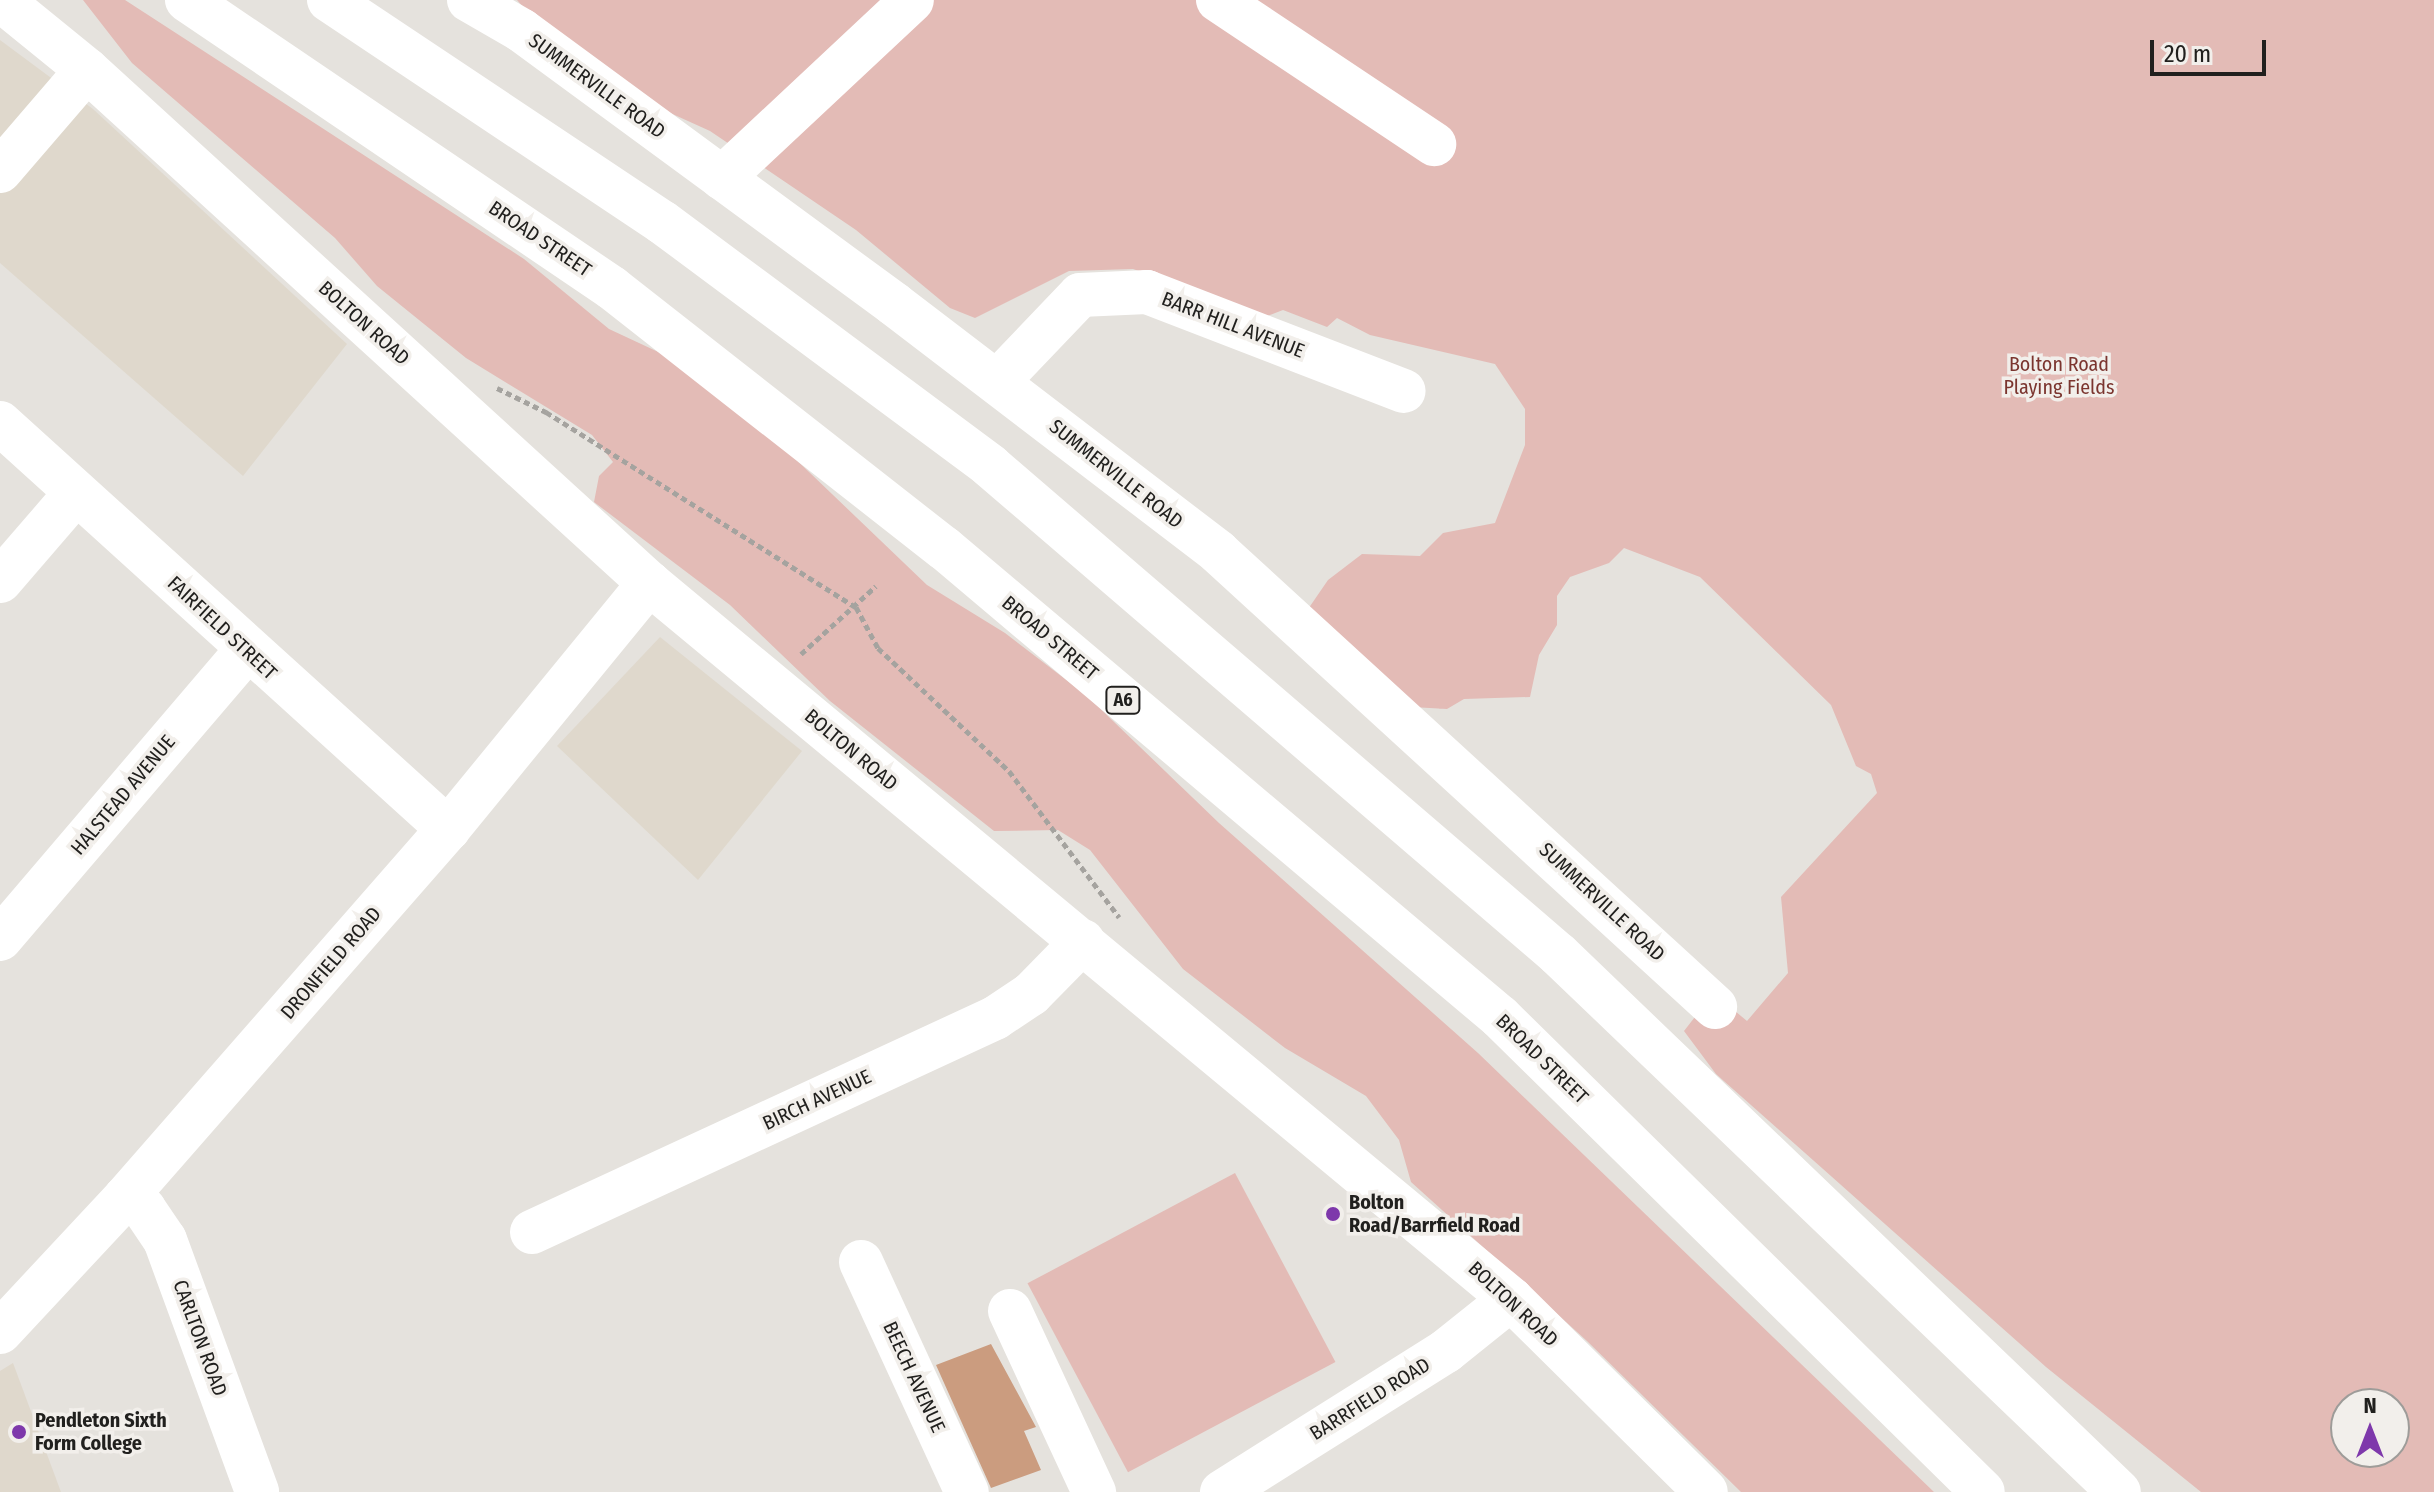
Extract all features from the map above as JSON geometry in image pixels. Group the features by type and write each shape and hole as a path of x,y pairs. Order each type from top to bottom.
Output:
{"main road":[{"name":"BOLTON ROAD","path":"1,0 87,70 649,583 1511,1299 1706,1492"},
{"name":"BROAD STREET","path":"187,0 612,288 944,548 1500,1017 1983,1492"},
{"path":"329,0 662,222 990,466 1558,954 2119,1492"},
{"name":"SUMMERVILLE ROAD","path":"469,0 521,30 722,178 997,382 1218,552 1715,1007"},
{"path":"722,178 912,0"},
{"path":"1218,0 1434,144"},
{"path":"0,171 87,70"},
{"name":"BARR HILL AVENUE","path":"997,382 1080,295 1147,292 1404,391"},
{"name":"FAIRFIELD STREET","path":"0,423 246,651 448,829"},
{"path":"0,581 76,493"},
{"name":"DRONFIELD ROAD","path":"0,1332 125,1198 448,829 649,583"},
{"name":"HALSTEAD AVENUE","path":"0,939 246,651"},
{"name":"BIRCH AVENUE","path":"532,1232 995,1018 1031,994 1083,941"},
{"name":"CARLTON ROAD","path":"125,1198 144,1209 165,1240 257,1492"},
{"name":"BEECH AVENUE","path":"861,1262 967,1492"},
{"name":"BARRFIELD ROAD","path":"1222,1492 1446,1351 1511,1299"},
{"path":"1010,1311 1094,1492"}],"path":[{"path":"480,386 505,390 546,412 856,607 878,648 1009,771 1106,893 1127,933"},
{"path":"793,662 876,586"}],"shaded area":[{"path":"0,40 93,109 347,344 243,476 0,263"},
{"path":"660,637 802,751 698,880 557,746"},
{"name":"Pendleton Sixth Form College","path":"13,1363 61,1492 0,1492 0,1371"}],"green space":[{"path":"83,0 125,0 524,259 609,329 684,364 785,449 927,585 1005,633 1086,695 1219,823 1478,1053 1934,1492 1741,1492 1587,1341 1411,1182 1399,1140 1366,1096 1285,1048 1183,969 1090,850 1058,830 994,831 830,701 730,605 594,502 599,476 613,462 592,435 466,358 377,286 335,238 132,63"},
{"name":"Bolton Road Playing Fields","path":"517,0 2434,0 2434,1492 2201,1492 2046,1367 1716,1074 1684,1031 1698,1013 1735,1011 1747,1021 1788,973 1781,897 1877,793 1871,774 1856,766 1831,705 1700,577 1624,548 1609,563 1570,577 1557,596 1557,625 1539,655 1530,697 1464,699 1447,709 1412,707 1304,615 1328,580 1362,554 1420,556 1443,533 1495,523 1525,445 1525,409 1495,364 1370,335 1337,318 1327,327 1283,310 1267,316 1133,269 1069,271 975,318 950,308 856,230 710,131 657,107 556,45"},
{"path":"1235,1173 1335,1362 1128,1472 1028,1283"}],"building":[{"path":"991,1344 1036,1427 1024,1431 1041,1470 991,1488 936,1365"}],"place":[{"name":"Bolton Road/Barrfield Road","path":"1333,1214"},
{"name":"Pendleton Sixth Form College","path":"19,1432"}]}
